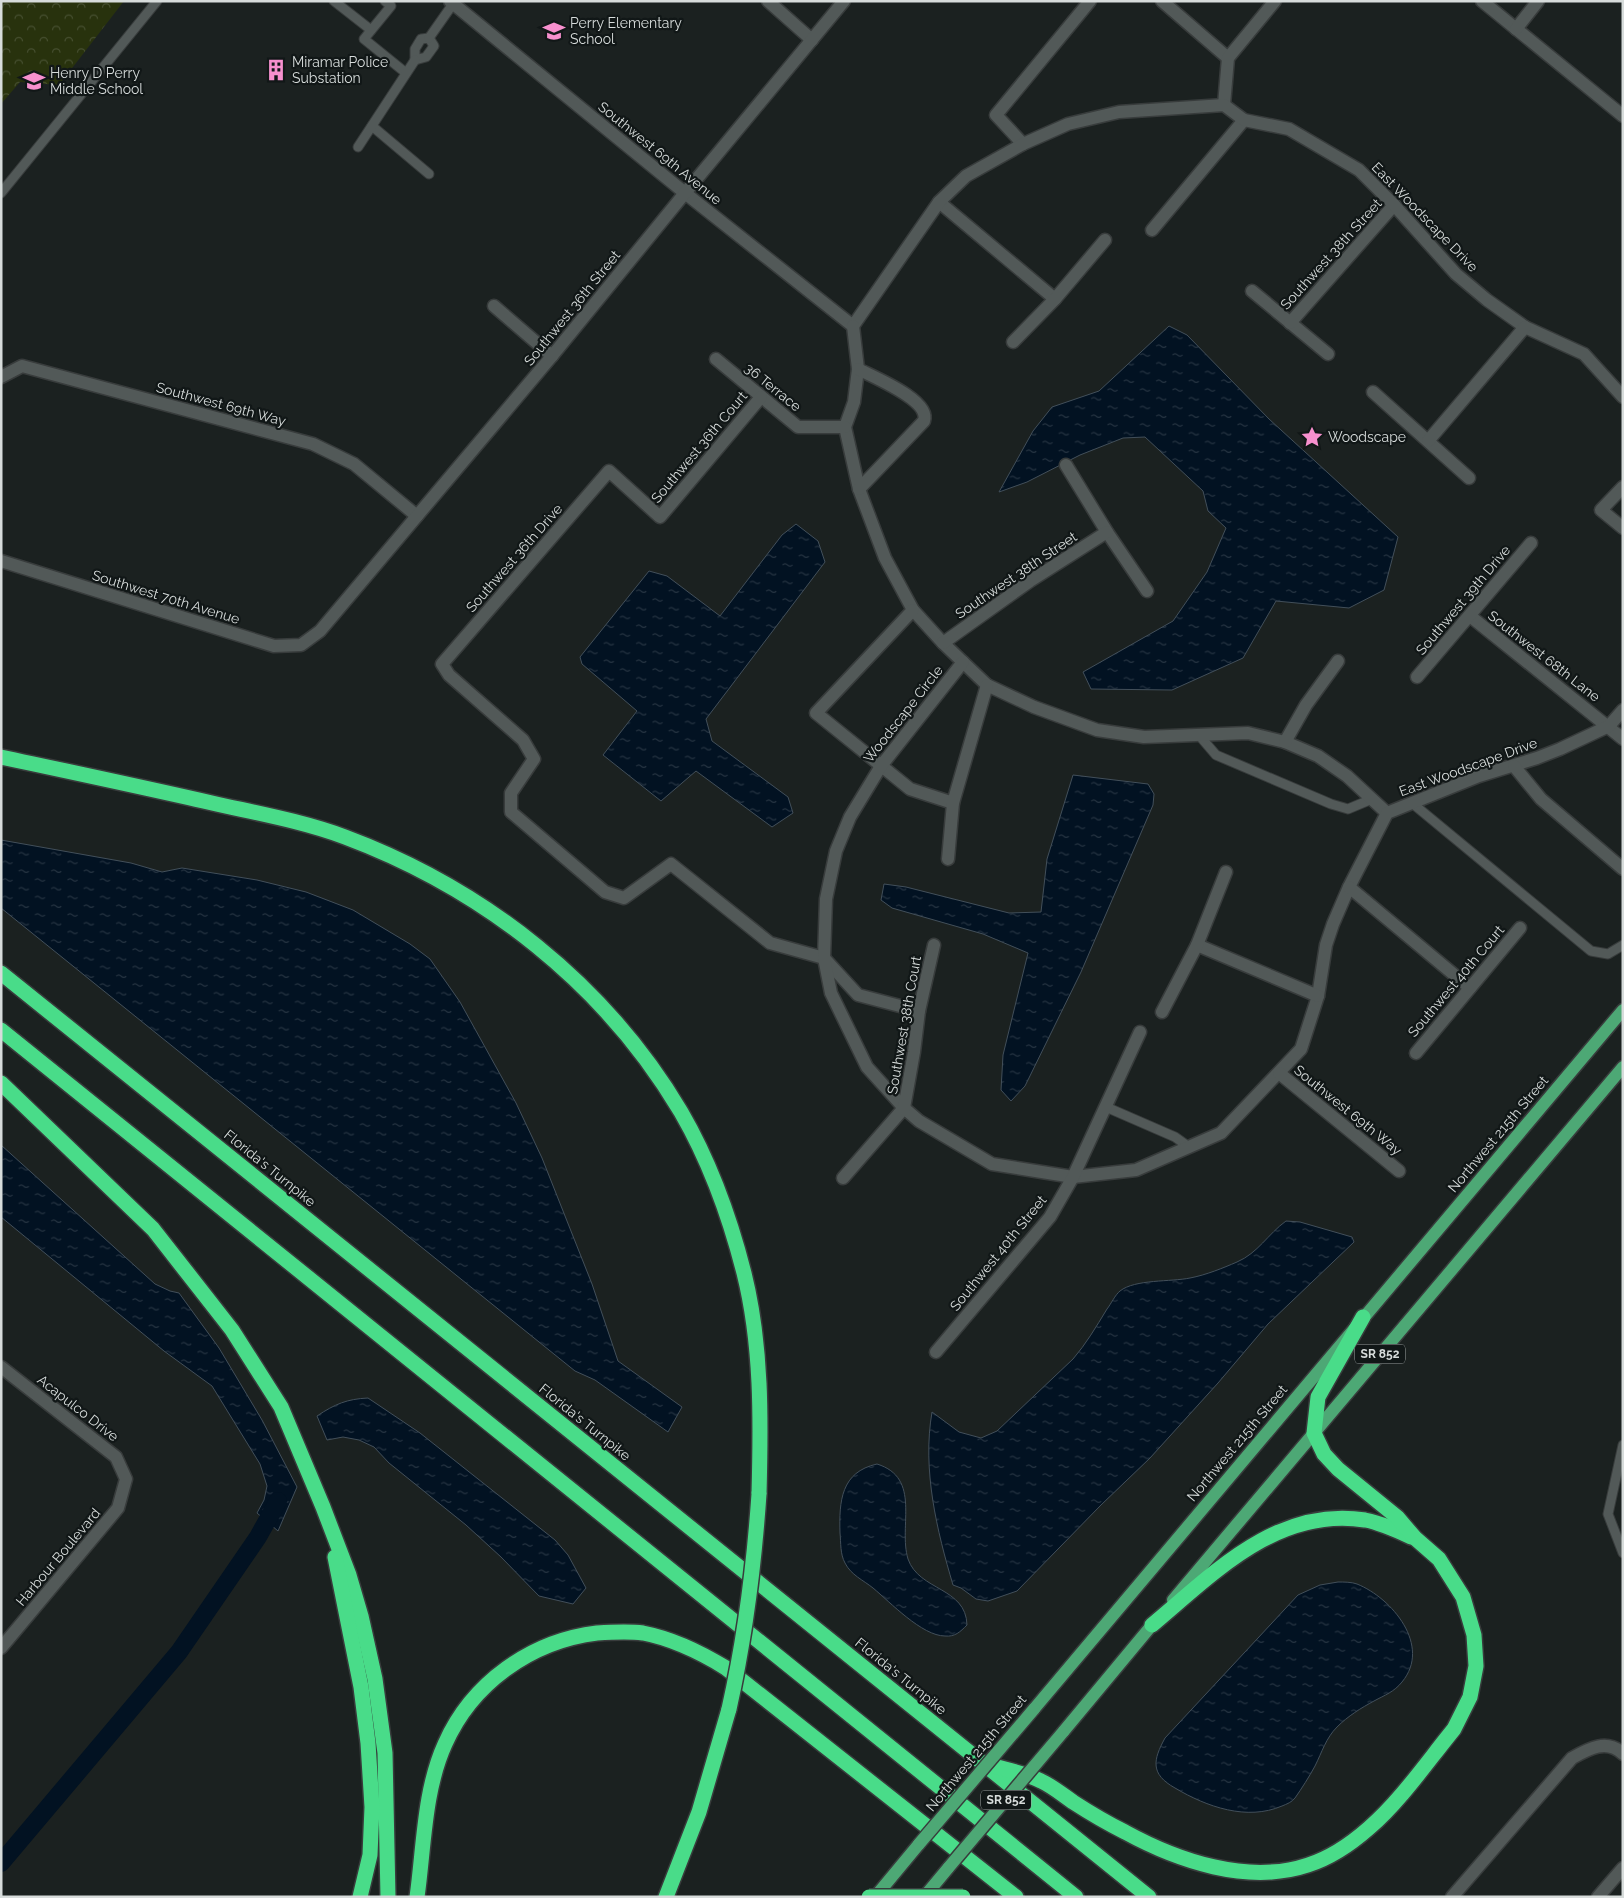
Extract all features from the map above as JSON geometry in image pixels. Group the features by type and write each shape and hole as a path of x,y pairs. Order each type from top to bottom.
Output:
{"highway":[{"path":"1,757 282,819 344,837 415,867 456,890 520,933 584,988 635,1045 660,1079 682,1114 719,1192 745,1275 752,1316 759,1401 759,1494 741,1656 729,1709 699,1812 666,1897"},
{"name":"Florida's Turnpike","path":"1,973 1149,1897"},
{"path":"1,1030 1076,1897"},
{"path":"1,1083 153,1229 232,1330 281,1407 349,1575 361,1616 375,1679 385,1753 388,1897"},
{"path":"982,1762 1042,1781 1099,1818 1162,1851 1191,1860 1236,1870 1273,1872 1306,1866 1333,1854 1362,1834 1381,1817 1446,1739 1460,1719 1473,1688 1476,1651 1471,1621 1463,1597 1446,1568 1439,1559 1415,1538 1397,1517 1338,1469 1324,1454 1314,1433 1318,1397 1363,1317"},
{"path":"1152,1625 1223,1564 1263,1539 1287,1528 1310,1521 1355,1519 1374,1522 1415,1538"},
{"path":"330,1526 361,1687 368,1743 372,1807 370,1855 360,1897"},
{"path":"417,1897 430,1794 436,1767 448,1737 469,1704 486,1685 524,1656 545,1646 571,1638 616,1631 641,1633 685,1645 726,1668 1016,1897"},
{"path":"869,1897 963,1897"}],"main road":[{"name":"Northwest 215th Street","path":"875,1897 1623,1010"},
{"name":"SR 852","path":"924,1897 1623,1066"}],"street":[{"path":"768,1 812,40"},
{"name":"Southwest 36th Street","path":"320,632 552,356 844,1"},
{"path":"1023,144 996,115 1090,1"},
{"path":"1162,1 1228,58"},
{"path":"1275,1 1228,58 1224,106 1178,107 1119,112 1068,124 1023,144 966,176 939,202 853,326 858,369 854,402 845,427 858,489 885,558 913,610 943,643 987,685 1034,707 1097,730 1144,736 1248,733 1284,742 1325,761 1347,776 1387,813"},
{"path":"1482,1 1623,116"},
{"path":"1516,29 1538,1"},
{"name":"Southwest 69th Avenue","path":"453,2 685,193 853,326"},
{"name":"East Woodscape Drive","path":"1224,106 1244,120 1289,129 1359,170 1394,204 1456,274 1487,300 1525,327 1584,354 1623,397"},
{"path":"1152,230 1244,120"},
{"path":"939,202 1055,299"},
{"name":"Southwest 38th Street","path":"1290,323 1394,204"},
{"path":"1013,342 1055,299 1105,240"},
{"path":"1252,291 1328,354"},
{"path":"494,306 552,356"},
{"path":"1428,441 1525,327"},
{"name":"36 Terrace","path":"716,359 798,427 845,427"},
{"name":"Southwest 69th Way","path":"1,378 22,366 313,444 354,464 417,516"},
{"path":"858,369 904,392 924,411 925,416 924,421 858,489"},
{"path":"1373,392 1470,478"},
{"name":"Southwest 36th Court","path":"609,472 660,517 761,397"},
{"path":"1066,465 1107,532 1147,591"},
{"name":"Southwest 36th Drive","path":"609,472 442,664 449,675 523,740 534,759 511,793 510,812 605,892 624,898 671,864 770,943 824,958"},
{"path":"1623,488 1601,510 1623,528"},
{"name":"Southwest 38th Street","path":"943,643 1030,581 1107,532"},
{"name":"Southwest 39th Drive","path":"1417,678 1532,543"},
{"name":"Southwest 70th Avenue","path":"1,561 274,646 301,644 320,632"},
{"path":"913,610 816,714 910,789 953,803"},
{"name":"Southwest 68th Lane","path":"1470,616 1623,739"},
{"path":"1284,742 1306,705 1338,661"},
{"name":"Woodscape Circle","path":"963,662 880,766 850,818 836,851 826,899 824,958 831,993 867,1067 904,1108 919,1120 992,1164 1074,1176 1136,1170 1221,1133 1279,1073"},
{"path":"948,859 953,803 987,685"},
{"name":"East Woodscape Drive","path":"1279,1073 1301,1049 1318,996 1326,945 1349,887 1387,813 1479,776 1514,766 1560,749 1609,726 1623,710"},
{"path":"1514,766 1541,798 1623,869"},
{"path":"1162,1012 1197,945 1226,872"},
{"path":"1349,887 1470,988"},
{"name":"Southwest 40th Court","path":"1416,1053 1520,928"},
{"name":"Southwest 38th Court","path":"843,1178 904,1108 919,1011 934,944"},
{"path":"1197,945 1318,996"},
{"path":"824,958 858,995 919,1011"},
{"name":"Southwest 40th Street","path":"936,1352 1050,1217 1074,1176 1140,1032"},
{"name":"Southwest 69th Way","path":"1279,1073 1399,1171"},
{"name":"Acapulco Drive","path":"1,1367 116,1457 126,1479"},
{"name":"Harbour Boulevard","path":"1,1648 118,1508 126,1479"},
{"path":"1452,1897 1572,1758 1591,1747 1606,1746 1619,1750 1623,1754"},
{"path":"1598,1897 1623,1868"}],"lane":[{"path":"1,193 157,1"},
{"path":"334,1 371,30"},
{"path":"385,1 391,6 364,39 406,73"},
{"path":"430,38 453,2"},
{"path":"358,147 415,60 415,49 421,39 430,38"},
{"path":"415,60 426,57 434,46 430,38"},
{"path":"372,126 429,174"},
{"path":"1198,734 1216,754 1331,804 1348,809 1372,798"},
{"path":"1412,803 1591,951 1608,954 1623,945"},
{"path":"1106,1106 1175,1136 1189,1147"},
{"path":"1622,1550 1608,1514 1623,1445"}],"green space":[{"name":"Henry D Perry Middle School","path":"1,1 124,1 59,85 20,82 1,104"}],"water":[{"path":"1169,326 1187,335 1269,419 1398,537 1384,590 1349,608 1276,601 1243,658 1172,690 1091,689 1083,672 1173,621 1207,572 1226,528 1208,511 1203,491 1145,437 1123,438 1080,455 1027,482 999,492 1033,431 1052,407 1099,391"},
{"path":"796,524 818,541 825,562 706,719 712,741 788,797 793,813 772,827 696,771 661,801 603,755 637,711 582,664 580,657 649,571 667,576 720,616 782,535"},
{"path":"1073,775 1148,784 1154,794 1153,805 1081,972 1025,1086 1011,1101 1001,1090 1003,1055 1028,953 983,934 892,908 881,900 884,884 906,887 1009,913 1041,912 1047,859"},
{"path":"1,840 131,863 162,872 182,868 257,880 306,892 353,910 410,944 430,959 460,1002 516,1103 542,1158 592,1284 618,1361 682,1407 668,1432 595,1380 575,1371 1,908"},
{"path":"1,1145 155,1284 179,1293 219,1348 262,1420 297,1487 278,1531 257,1513 264,1500 267,1486 260,1464 212,1386 164,1351 1,1217"},
{"path":"1286,1221 1300,1222 1352,1237 1354,1242 1268,1324 1150,1458 1017,1591 988,1601 976,1599 961,1588 953,1585 937,1522 930,1478 929,1434 932,1412 959,1432 981,1438 997,1431 1073,1359 1120,1291 1135,1284 1196,1277 1232,1264 1251,1254"},
{"path":"368,1398 420,1433 555,1540 568,1555 586,1588 573,1604 539,1596 466,1525 389,1463 374,1447 359,1440 343,1437 327,1440 317,1416 341,1403"},
{"path":"877,1464 891,1471 899,1480 904,1492 908,1559 922,1577 951,1596 959,1603 965,1613 967,1625 955,1635 936,1635 917,1625 854,1574 843,1560 840,1510 845,1490 849,1481 856,1474 865,1468"},
{"path":"1338,1582 1355,1583 1370,1591 1395,1612 1404,1625 1413,1653 1410,1668 1402,1682 1393,1691 1359,1709 1333,1731 1315,1766 1291,1802 1269,1810 1255,1812 1227,1810 1200,1801 1167,1783 1161,1777 1156,1766 1158,1753 1165,1738 1298,1595 1320,1585"}],"waterway":[{"path":"1,1863 179,1652 258,1537 278,1501"}],"place":[{"name":"Perry Elementary School","path":"554,31"},
{"name":"Miramar Police Substation","path":"276,70"},
{"name":"Henry D Perry Middle School","path":"34,81"},
{"name":"Woodscape","path":"1312,437"}]}
